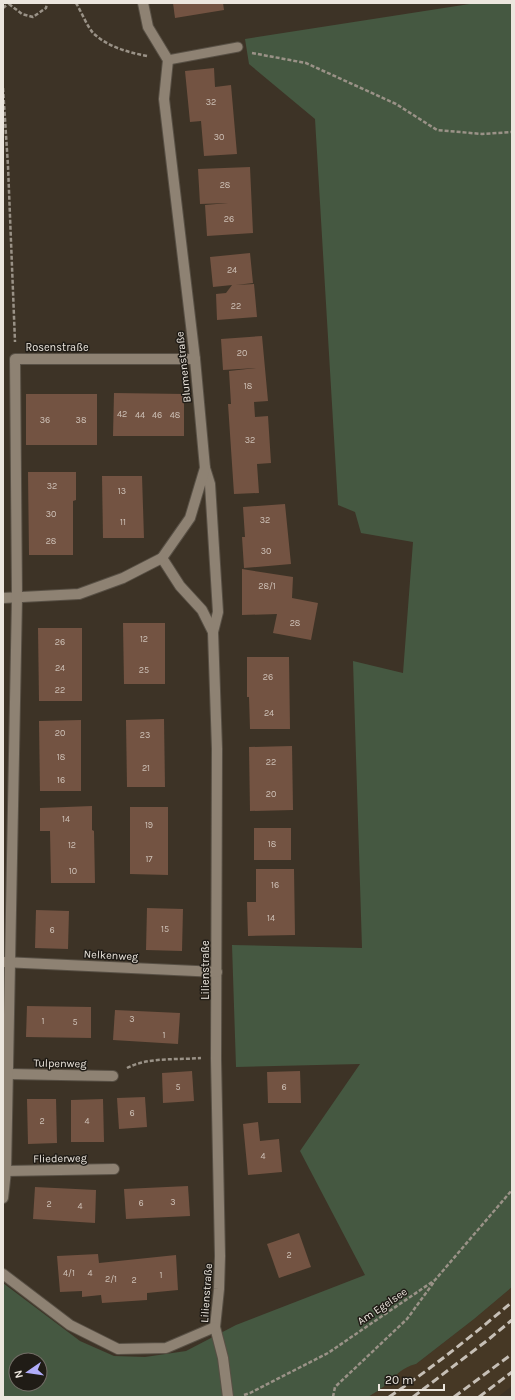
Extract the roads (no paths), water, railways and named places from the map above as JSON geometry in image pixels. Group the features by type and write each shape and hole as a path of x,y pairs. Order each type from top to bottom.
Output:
{"street":[{"path":"143,3 148,27 168,60"},
{"name":"Blumenstraße","path":"3,598 79,594 123,578 162,558 190,518 205,468 195,359 164,99 168,60"},
{"name":"Rosenstraße","path":"3,1198 6,1171 8,1074 6,962 17,598 15,359 195,359"},
{"path":"205,468 210,484 218,612 213,632"},
{"name":"Lilienstraße","path":"162,558 180,586 202,610 213,632 217,749 216,1059 220,1256 219,1289 215,1327 233,1396"},
{"name":"Nelkenweg","path":"6,962 217,972"},
{"name":"Tulpenweg","path":"8,1074 113,1076"},
{"name":"Fliederweg","path":"6,1171 114,1169"},
{"path":"3,1274 70,1325 118,1349 166,1348 215,1327"}],"lane":[{"path":"168,60 238,47"}],"railway":[{"path":"389,1397 421,1375 512,1302"},
{"path":"413,1397 512,1320"},
{"path":"454,1397 512,1354"},
{"path":"479,1397 512,1372"}]}
